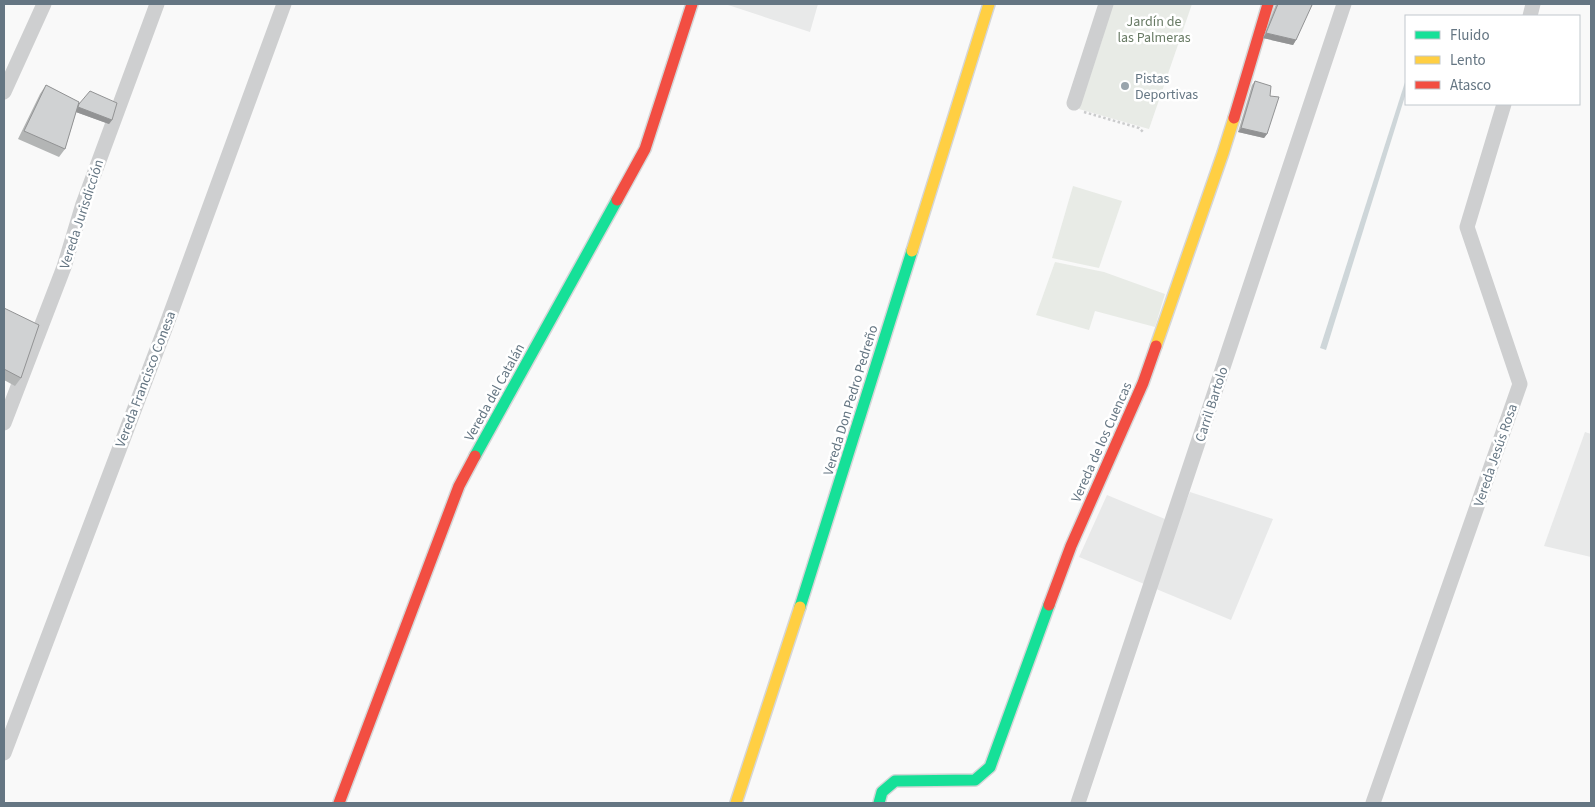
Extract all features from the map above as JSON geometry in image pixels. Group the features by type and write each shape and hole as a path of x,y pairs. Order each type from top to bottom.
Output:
{"street":[{"path":"4,92 44,4"},
{"name":"Vereda Jurisdicción","path":"4,423 64,268 83,204 156,4"},
{"name":"Vereda Francisco Conesa","path":"4,753 166,326 284,4"},
{"name":"Vereda del Catalán","path":"338,803 459,486 645,149 692,4"},
{"name":"Vereda Don Pedro Pedreño","path":"736,803 825,530 989,4"},
{"path":"1078,107 1106,4"},
{"name":"Vereda de los Cuencas","path":"879,803 882,792 895,781 975,780 990,767 1071,546 1143,383 1223,153 1268,4"},
{"name":"Carril Bartolo","path":"1078,803 1344,4"},
{"name":"Vereda Jesús Rosa","path":"1373,803 1520,384 1467,227 1504,105"}],"path":[{"path":"1078,107 1139,128 1143,132"}],"shaded area":[{"path":"725,4 818,4 810,32"},
{"path":"1405,82 1405,96 1326,350 1320,348"},
{"path":"1585,432 1591,434 1591,557 1544,546"},
{"path":"1190,492 1273,519 1231,620 1079,557 1107,495 1177,524"}],"green space":[{"name":"Jardín de las Palmeras","path":"1111,4 1192,4 1149,129 1079,109 1102,40"},
{"path":"1073,186 1122,201 1099,268 1052,258"},
{"path":"1055,262 1104,272 1165,294 1155,327 1095,311 1089,330 1036,315"}],"building":[{"path":"1278,4 1312,5 1296,40 1266,33"},
{"path":"1255,81 1271,86 1270,96 1279,97 1267,134 1241,128"},
{"path":"46,85 79,102 65,149 24,131"},
{"path":"90,91 117,103 112,120 78,107"},
{"path":"4,308 39,325 21,378 4,369"}],"traffic: fast":[{"path":"475,456 617,200"},
{"path":"800,607 912,251"},
{"path":"879,803 882,792 895,781 975,780 990,767 1049,605"}],"traffic: slow":[{"path":"912,251 989,4"},
{"path":"1156,346 1234,118"},
{"path":"736,803 800,607"}],"traffic: jam":[{"path":"617,200 645,149 692,4"},
{"path":"1234,118 1268,4"},
{"path":"1049,605 1071,546 1143,383 1156,346"},
{"path":"339,803 459,486 475,456"}],"place":[{"name":"Pistas Deportivas","path":"1125,86"}]}
